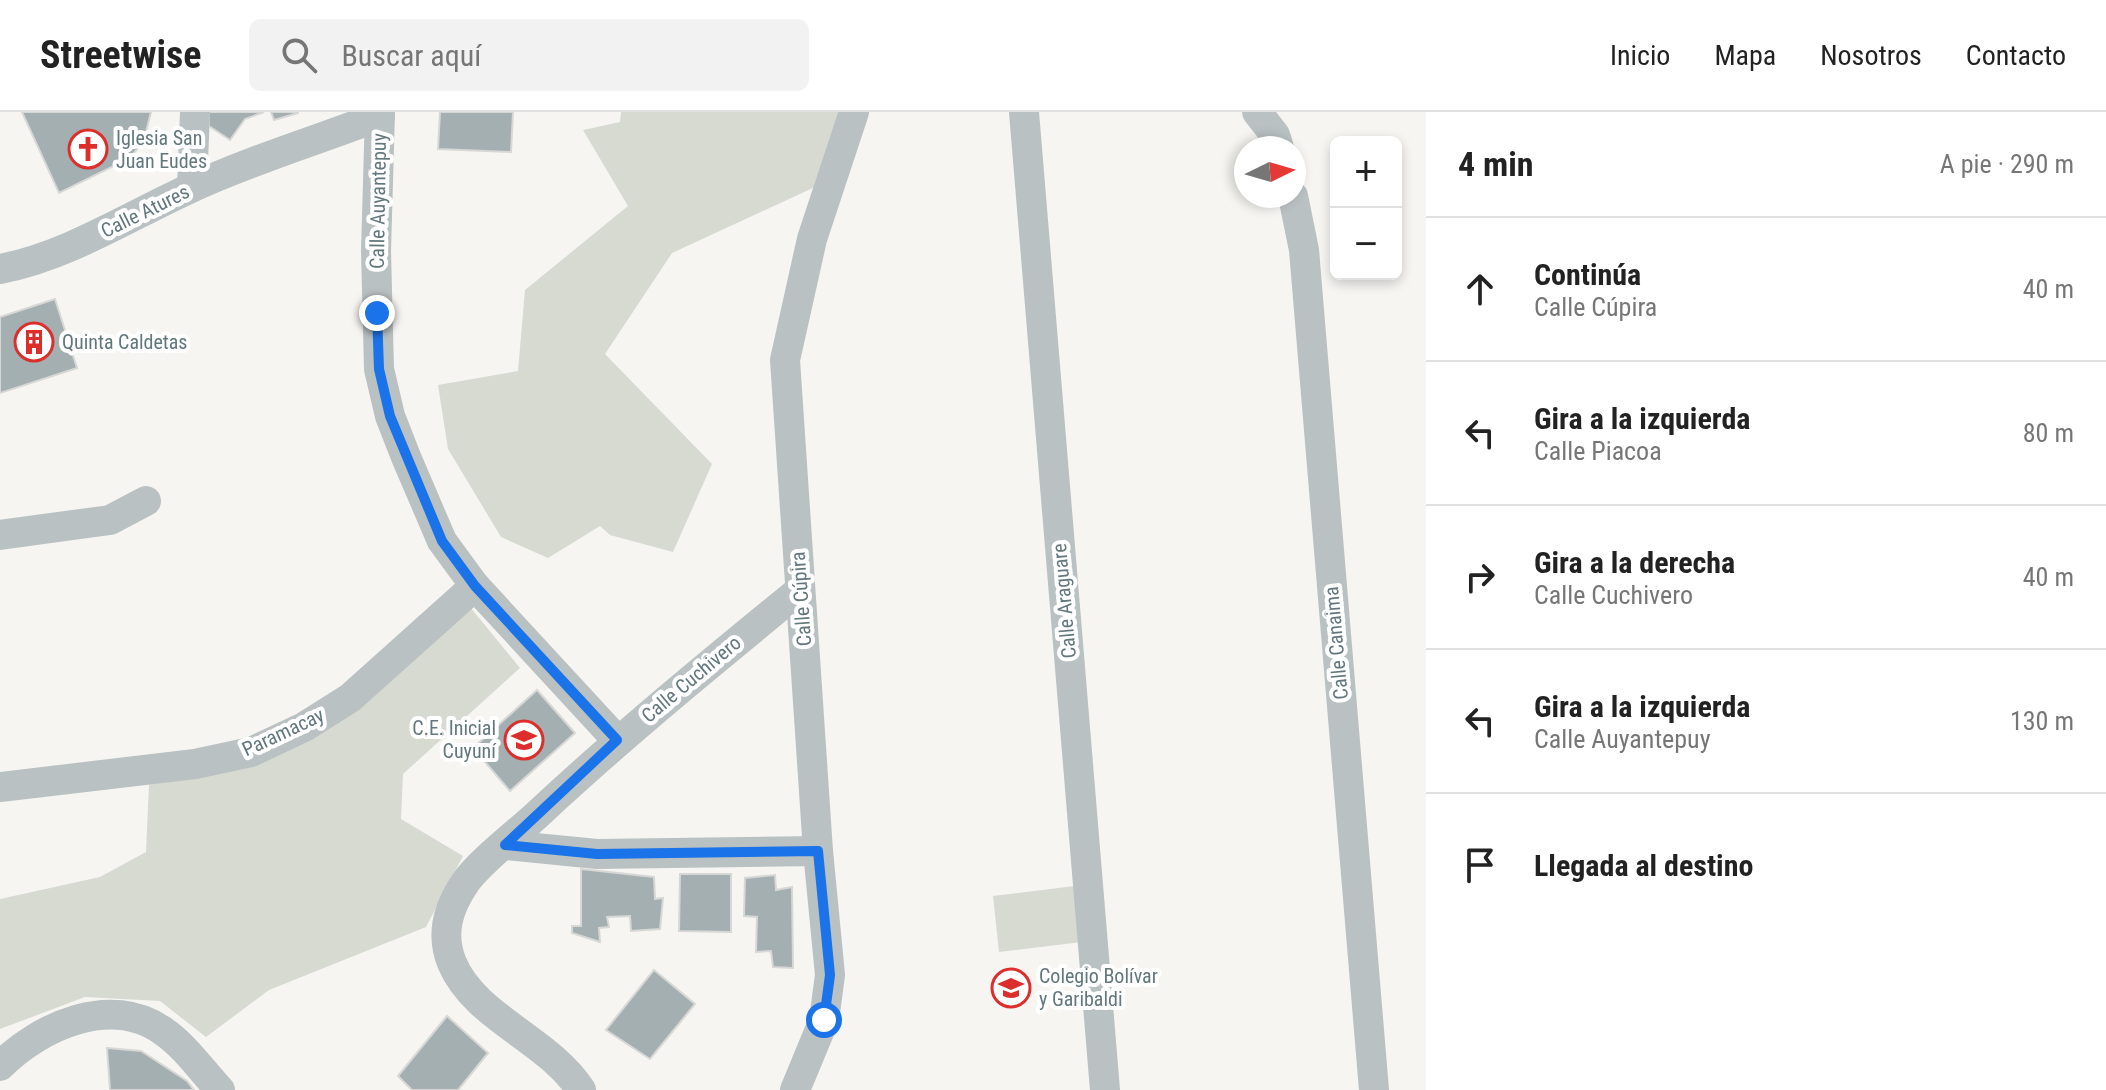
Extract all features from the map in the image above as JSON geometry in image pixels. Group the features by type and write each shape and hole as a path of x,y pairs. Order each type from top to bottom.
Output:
{"street":[{"path":"192,187 195,112"},
{"name":"Calle Cúpira","path":"795,1090 824,1020 830,975 818,851 785,360 812,239 854,112"},
{"name":"Calle Araguare","path":"1024,112 1105,1090"},
{"path":"1257,112 1275,136"},
{"name":"Calle Atures","path":"0,269 22,265 123,224 192,187 380,114"},
{"name":"Calle Auyantepuy","path":"380,114 376,251 379,369 390,416 442,541 475,586 617,740"},
{"name":"Calle Canaima","path":"1295,208 1304,250 1374,1090"},
{"path":"0,535 110,520 146,501"},
{"name":"Paramacay","path":"0,787 195,764 251,752 304,727 350,698 475,586"},
{"name":"Calle Cuchivero","path":"581,1090 550,1055 465,987 452,962 445,937 448,913 467,881 617,740 800,590"},
{"path":"505,845 597,854 818,851"},
{"path":"0,1066 33,1039 56,1027 84,1018 112,1014 138,1018 164,1031 220,1090"}],"shaded area":[{"path":"621,112 841,112 815,187 672,253 605,354 712,464 673,552 610,535 600,526 548,558 501,537 448,449 438,385 518,371 525,290 628,206 583,130 620,122"},
{"path":"470,607 520,668 403,774 401,819 463,856 426,927 269,990 206,1037 160,1001 85,997 0,1029 0,899 100,877 146,852 149,785 333,719"},
{"path":"1083,885 1090,941 999,952 993,896"}],"building":[{"name":"Iglesia San Juan Eudes","path":"22,112 151,112 144,140 130,158 59,193"},
{"path":"209,112 264,112 245,119 230,140 209,126"},
{"path":"271,112 298,112 298,113 274,120"},
{"path":"440,112 513,112 511,152 438,149"},
{"name":"Quinta Caldetas","path":"55,299 77,368 0,393 0,317"},
{"name":"C.E. Inicial Cuyuní","path":"537,690 575,733 510,791 473,748"},
{"path":"581,869 654,877 655,899 663,898 660,929 631,931 630,916 607,917 609,927 599,928 600,942 572,933 572,926 581,926"},
{"path":"680,874 731,874 731,932 679,931"},
{"path":"775,875 776,890 792,887 793,968 773,967 771,951 756,952 757,917 744,916 745,878"},
{"path":"654,970 695,1004 650,1059 606,1030"},
{"path":"447,1016 488,1053 458,1090 412,1090 398,1076"},
{"path":"107,1048 141,1051 187,1081 194,1090 110,1090"}],"place":[{"name":"Iglesia San Juan Eudes","path":"88,149"},
{"name":"Quinta Caldetas","path":"34,342"},
{"name":"C.E. Inicial Cuyuní","path":"524,740"},
{"name":"Colegio Bolívar y Garibaldi","path":"1011,988"}],"route":[{"path":"377,313 379,369 390,416 442,541 475,586 617,740 505,845 597,854 818,851 830,975 824,1020"}]}
